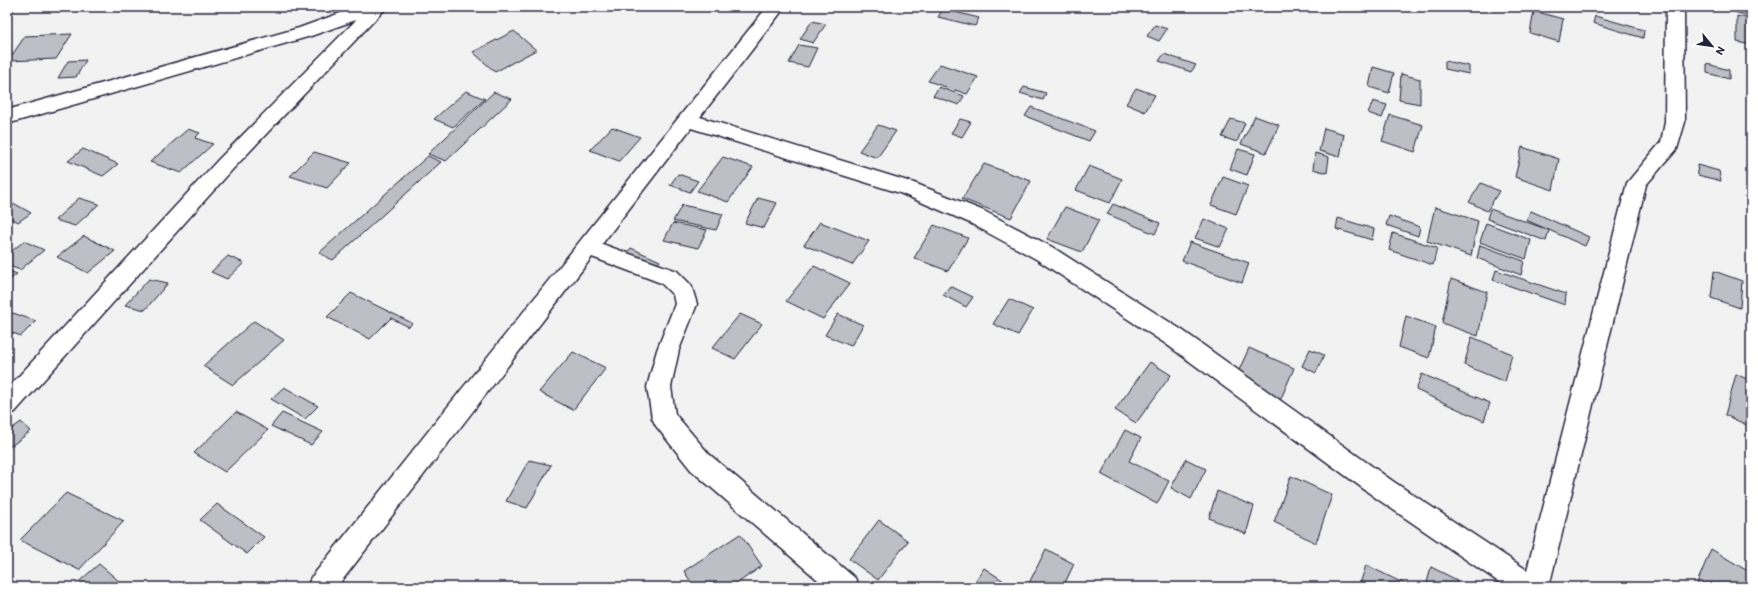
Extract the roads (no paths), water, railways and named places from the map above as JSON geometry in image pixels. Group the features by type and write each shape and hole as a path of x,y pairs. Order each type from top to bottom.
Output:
{"street":[{"path":"7,117 305,32 374,7"},
{"path":"7,405 225,165 378,7"},
{"path":"320,587 776,7"},
{"path":"1536,587 1637,184 1670,144 1675,122 1675,7"},
{"path":"686,120 907,188 977,217 1044,253 1174,337 1385,490 1529,587"},
{"path":"586,247 669,277 683,291 686,304 668,350 659,388 664,418 700,462 846,587"}]}
